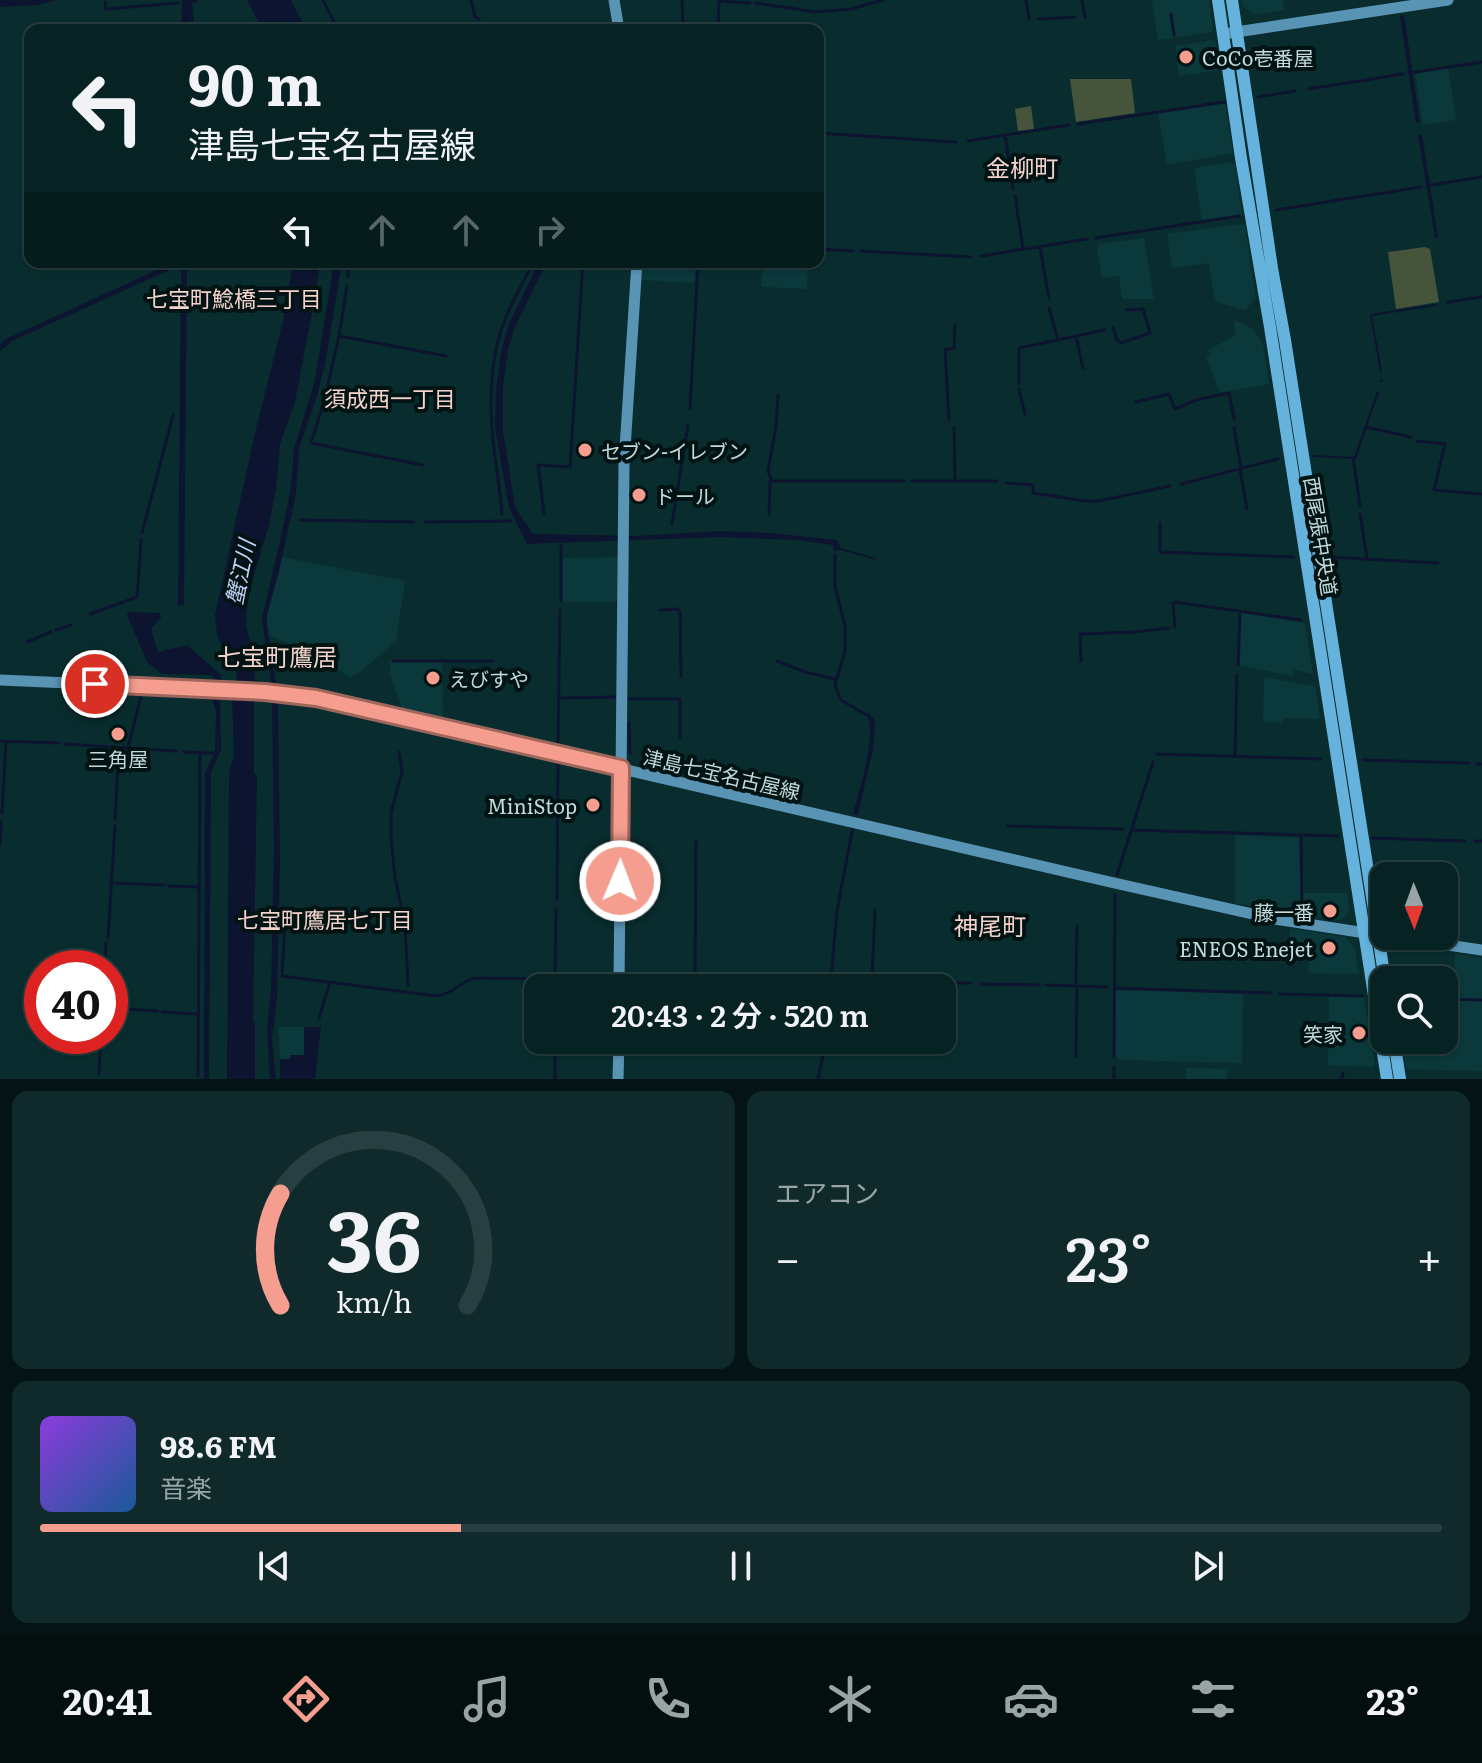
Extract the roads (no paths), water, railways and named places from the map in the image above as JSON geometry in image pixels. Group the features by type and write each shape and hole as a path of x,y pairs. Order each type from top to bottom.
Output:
{"main road":[{"path":"614,0 618,24"},
{"name":"西尾張中央道","path":"1218,0 1387,1079"},
{"name":"西尾張中央道","path":"1232,0 1268,241 1371,862"},
{"path":"1223,34 1448,0"},
{"path":"619,974 622,538 637,268"},
{"name":"津島七宝名古屋線","path":"0,680 230,690 316,698 1275,919 1370,934"},
{"name":"津島七宝名古屋線","path":"1458,947 1482,950"},
{"path":"618,1079 619,1054"},
{"path":"1396,1054 1400,1079"}],"water":[{"path":"0,0 58,0 38,5 0,7"},
{"path":"182,0 197,0 197,3 192,3 194,21 181,24"},
{"path":"247,0 291,0 303,24 260,24"},
{"path":"1404,15 1420,123 1416,123 1400,16"},
{"path":"1422,134 1438,237 1435,238 1418,135"},
{"path":"161,268 174,268 14,340 0,351 0,344"},
{"path":"178,268 187,268 184,605 178,606 181,271"},
{"name":"蟹江川","path":"292,268 319,268 295,402 280,444 269,525 247,599 246,626 257,680 254,700 254,774 257,775 255,1079 227,1079 229,772 234,756 232,698 236,688 237,666 220,642 215,615 283,321"},
{"path":"333,268 341,268 325,364 299,448 296,494 267,615 276,684 271,684 262,618 284,523 294,449 315,380"},
{"path":"536,268 544,268 514,329 503,385 503,431 515,507 533,534 637,536 720,531 770,533 837,540 841,548 876,560 841,550 834,551 833,545 797,540 720,537 527,544 509,508 495,427 496,389 508,326"},
{"path":"1436,304 1372,316 1380,372 1370,314"},
{"path":"1377,391 1356,459 1313,457 1354,457"},
{"path":"128,612 160,613 161,618 151,629 158,652 187,645 220,674 222,681 210,675 162,674 147,662"},
{"path":"211,697 220,697 221,750 211,772 209,1079 204,1079 205,773 215,752 216,711"},
{"path":"272,703 278,703 280,859 277,997 272,1039 276,1079 270,1079 267,1030 271,991 274,853"},
{"path":"869,713 875,721 873,749 858,815 853,814 869,749"},
{"path":"304,1027 321,1027 315,1079 280,1079 280,1059 304,1055"}],"waterway":[{"path":"323,0 335,24"},
{"path":"471,0 475,17 479,19"},
{"path":"682,0 683,24"},
{"path":"756,3 816,12 851,9 883,0"},
{"path":"1026,0 1029,19"},
{"path":"1082,0 1085,17"},
{"path":"719,1 750,3"},
{"path":"105,2 106,9 178,3"},
{"path":"718,24 719,2"},
{"path":"1171,14 1174,35"},
{"path":"1039,19 1075,17"},
{"path":"1409,73 1482,62"},
{"path":"1309,89 1403,74"},
{"path":"1258,97 1295,91"},
{"path":"1078,124 1225,102"},
{"path":"968,141 1069,125"},
{"path":"824,133 956,142"},
{"path":"1005,135 1013,189"},
{"path":"1430,185 1482,177"},
{"path":"1276,210 1421,187"},
{"path":"1015,196 1023,249"},
{"path":"1096,238 1239,216"},
{"path":"981,256 1087,239"},
{"path":"1040,247 1049,298"},
{"path":"824,249 853,251"},
{"path":"861,251 971,257"},
{"path":"348,277 349,268"},
{"path":"502,514 492,428 493,371 497,343 506,317 531,268"},
{"path":"544,514 538,465 570,467 583,268"},
{"path":"690,409 698,268"},
{"path":"328,385 347,286"},
{"path":"1448,302 1482,297"},
{"path":"1049,308 1058,340"},
{"path":"1113,327 1121,343 1150,333 1143,309 1126,310"},
{"path":"949,420 945,349 954,349 955,325"},
{"path":"1019,383 1019,348 1105,330"},
{"path":"339,336 446,356"},
{"path":"1076,336 1083,368"},
{"path":"1019,389 1025,414"},
{"path":"1136,402 1169,394 1175,409 1196,400 1229,393 1234,419"},
{"path":"326,395 311,443 423,465"},
{"path":"772,481 768,471 778,395"},
{"path":"142,533 173,415"},
{"path":"672,524 688,425"},
{"path":"1366,427 1411,437"},
{"path":"954,428 955,480"},
{"path":"1234,428 1241,469"},
{"path":"1417,441 1445,444 1434,490 1482,494"},
{"path":"1353,458 1360,505"},
{"path":"1181,484 1278,459"},
{"path":"1240,469 1247,509"},
{"path":"769,514 770,481 904,481"},
{"path":"912,481 997,481"},
{"path":"1007,483 1033,485 1033,493 1085,501 1099,501 1170,486"},
{"path":"1360,514 1367,559"},
{"path":"300,520 414,522"},
{"path":"425,522 511,521"},
{"path":"1160,523 1160,552 1294,557"},
{"path":"90,614 137,597 141,540"},
{"path":"561,546 561,601"},
{"path":"835,555 835,587 845,626 845,651 835,685 841,700 870,717"},
{"path":"1329,557 1438,563"},
{"path":"1174,626 1175,602 1301,620"},
{"path":"660,610 678,609 680,612 681,676"},
{"path":"558,742 560,610"},
{"path":"1238,665 1240,613"},
{"path":"56,630 71,625"},
{"path":"1081,661 1080,634 1169,628"},
{"path":"27,642 51,632"},
{"path":"393,661 493,661"},
{"path":"777,661 835,679"},
{"path":"1235,756 1237,675"},
{"path":"128,748 141,696"},
{"path":"559,698 616,697"},
{"path":"629,699 680,699 680,738"},
{"path":"629,723 630,754"},
{"path":"0,741 59,743"},
{"path":"2,813 6,742"},
{"path":"65,744 176,751"},
{"path":"115,819 119,748"},
{"path":"184,752 217,753"},
{"path":"198,1076 200,752"},
{"path":"399,752 402,771 391,813 391,835 395,878 405,924 408,986"},
{"path":"1157,754 1321,759"},
{"path":"1363,760 1469,763"},
{"path":"557,900 558,761"},
{"path":"1117,875 1153,762"},
{"path":"1477,764 1482,764"},
{"path":"0,845 1,821"},
{"path":"108,938 115,826"},
{"path":"831,974 837,911 853,826"},
{"path":"1007,826 1123,829"},
{"path":"1131,830 1338,836"},
{"path":"1301,836 1302,914"},
{"path":"1372,838 1465,841"},
{"path":"695,972 696,840"},
{"path":"1475,841 1482,841"},
{"path":"111,883 164,885"},
{"path":"169,886 197,887"},
{"path":"1114,1057 1115,894"},
{"path":"555,974 556,909"},
{"path":"872,974 875,910"},
{"path":"285,924 282,976 436,996 475,978 524,979"},
{"path":"1076,983 1077,926"},
{"path":"106,943 106,950"},
{"path":"319,1018 330,982"},
{"path":"956,983 971,983"},
{"path":"982,984 1039,985"},
{"path":"1046,985 1107,987"},
{"path":"1115,988 1271,993"},
{"path":"1076,1057 1077,989"},
{"path":"1280,994 1362,996"},
{"path":"1458,999 1482,1000"},
{"path":"128,1009 158,1011"},
{"path":"162,1012 198,1014"},
{"path":"99,1074 100,1054"},
{"path":"818,1079 823,1054"},
{"path":"555,1057 555,1079"},
{"path":"1114,1067 1114,1079"},
{"path":"1342,1079 1343,1073"}],"place":[{"name":"CoCo壱番屋","path":"1186,57"},
{"name":"セブン-イレブン","path":"585,450"},
{"name":"ドール","path":"639,495"},
{"name":"えびすや","path":"433,678"},
{"name":"三角屋","path":"118,734"},
{"name":"MiniStop","path":"593,805"},
{"name":"藤一番","path":"1330,911"},
{"name":"ENEOS Enejet","path":"1329,948"},
{"name":"笑家","path":"1359,1033"}],"district":[{"name":"金柳町","path":"1022,166"},
{"name":"七宝町鯰橋三丁目","path":"234,297"},
{"name":"須成西一丁目","path":"390,397"},
{"name":"七宝町鷹居","path":"277,655"},
{"name":"七宝町鷹居七丁目","path":"325,918"},
{"name":"神尾町","path":"990,924"}]}
